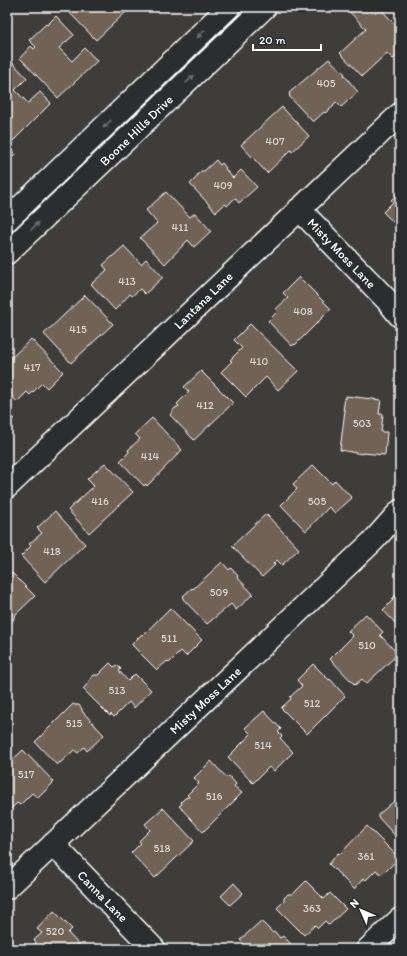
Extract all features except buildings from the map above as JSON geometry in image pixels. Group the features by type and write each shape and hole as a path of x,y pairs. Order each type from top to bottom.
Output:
{"street":[{"name":"Boone Hills Drive","path":"7,220 229,7"},
{"name":"Boone Hills Drive","path":"7,253 265,7"},
{"name":"Lantana Lane","path":"7,487 299,208 400,114"},
{"name":"Misty Moss Lane","path":"299,208 386,299 400,316"},
{"name":"Misty Moss Lane","path":"7,888 374,540 400,511"},
{"name":"Canna Lane","path":"53,844 154,949"},
{"path":"368,949 400,919"}]}
